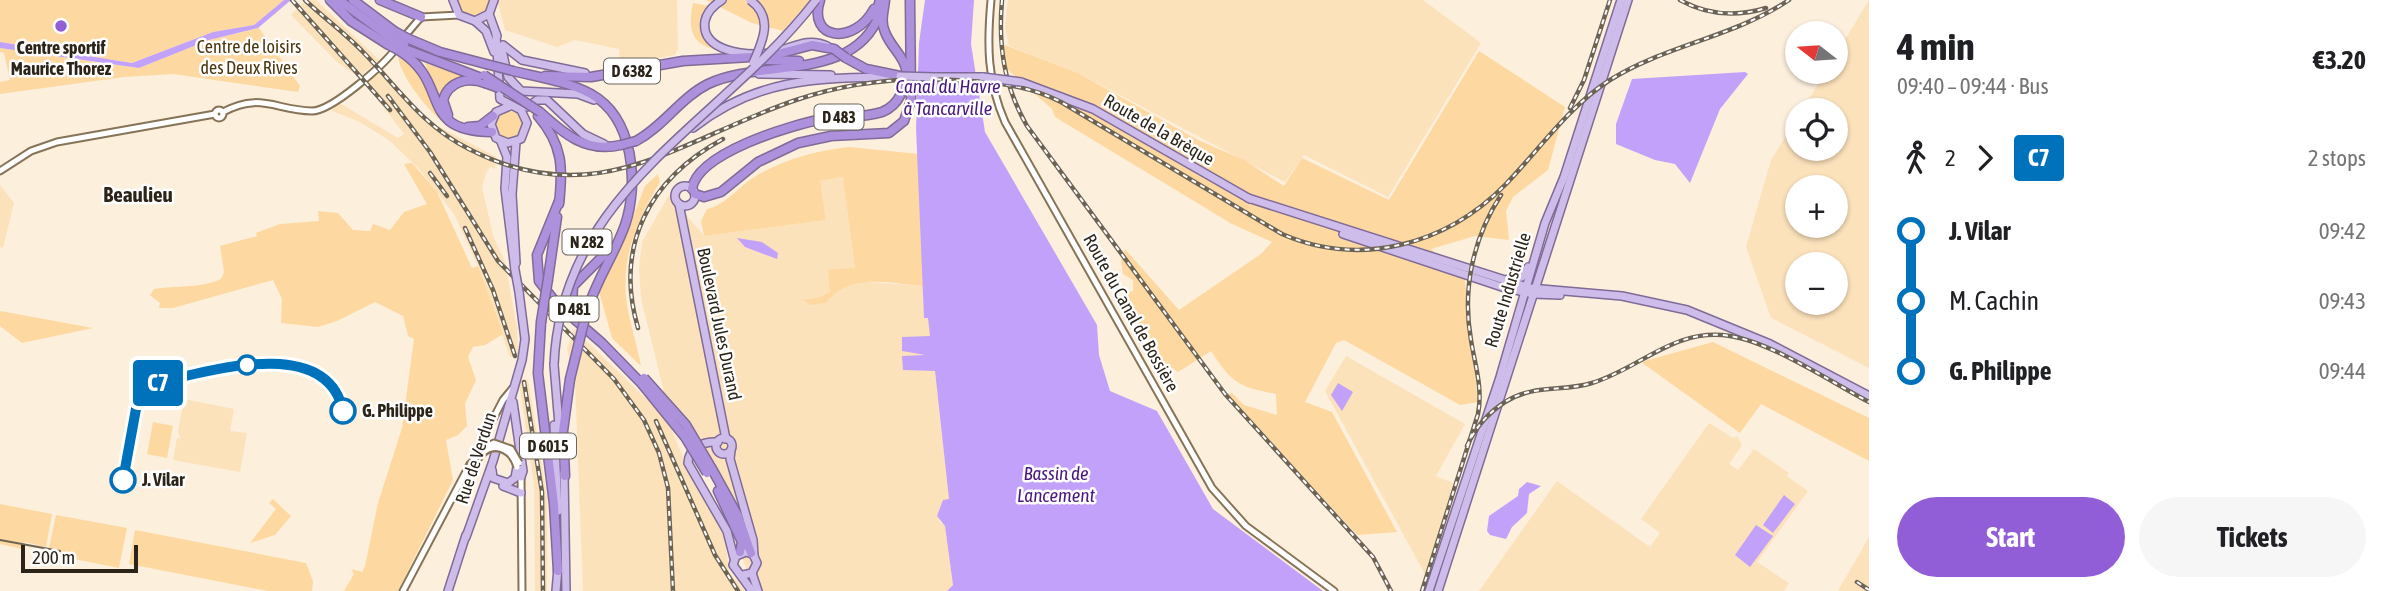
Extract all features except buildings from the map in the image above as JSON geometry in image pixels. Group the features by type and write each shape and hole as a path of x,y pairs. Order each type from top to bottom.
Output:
{"highway":[{"path":"330,0 351,21 390,38"},
{"name":"D 6015","path":"353,0 390,38"},
{"path":"380,0 421,17"},
{"path":"818,0 822,24 832,32 845,35 856,31 881,0"},
{"path":"494,114 480,126 467,127 450,117 443,106 446,93 457,83 467,79 485,79 577,141 597,147 636,141 689,96 709,84 734,76 820,62 844,55 858,45 872,29 881,0"},
{"name":"D 6382","path":"532,75 569,78 683,61 732,58 792,61 832,56 848,49 862,36 875,16 881,0"},
{"name":"D 483","path":"694,192 696,175 703,168 754,141 792,126 877,113 893,105 904,88 905,70 902,55 884,29 881,0"},
{"path":"694,192 706,197 720,192 758,162 798,143 839,135 881,135 899,127 909,111 911,100 910,0"},
{"name":"D 6015","path":"341,1 390,38"},
{"name":"D 6015","path":"341,1 370,29 485,79 539,114 560,152 562,171 541,322 538,373 551,468 558,571"},
{"path":"732,58 770,56 812,45 832,48 866,69 900,76"},
{"path":"404,46 425,73 439,110 446,119 467,131 492,132"},
{"name":"D 6015","path":"404,46 440,52 583,90 606,107 622,130 631,165 631,196 622,231 593,290 570,379 564,431 565,476"},
{"name":"D 481","path":"559,201 537,255 539,281 557,304 643,381"},
{"name":"D 481","path":"622,231 607,254 574,283 571,300 581,320 643,381 710,471 738,516 752,555"},
{"name":"D 481","path":"710,471 742,542 737,555"}],"main road":[{"path":"494,0 489,13 501,44 507,73 513,84 524,92 584,95 606,107"},
{"path":"722,0 712,7 706,18 706,31 710,41 726,49 769,53 810,41 832,48"},
{"path":"749,70 766,28 763,14 750,0"},
{"name":"N 282","path":"558,571 554,365 562,306 587,242 626,189 818,0"},
{"path":"1510,362 1550,211 1621,0"},
{"name":"Route Industrielle","path":"1438,591 1517,343 1529,291 1553,233 1629,0"},
{"path":"453,1 459,15 475,20 486,30 494,48 492,132 501,142 516,142 527,130 524,114 533,101 544,99 588,138 604,145 621,145"},
{"path":"475,20 489,13"},
{"path":"496,34 500,99 524,114"},
{"path":"501,44 514,56 551,68 582,73 621,72"},
{"path":"734,76 881,77"},
{"path":"671,145 717,110 769,87 805,80 881,77"},
{"name":"Route de la Brèque","path":"881,77 998,78 1021,82 1093,109 1248,198 1279,211 1502,287 1529,291"},
{"path":"494,114 544,94"},
{"name":"Rue de Verdun","path":"448,591 480,495 491,480 493,461 512,398 525,339 505,189 507,157 501,142"},
{"name":"Rue de Verdun","path":"515,270 512,194 516,142"},
{"path":"683,186 694,192 694,202 684,205 676,199 678,190 683,186"},
{"path":"1248,198 1529,291 1545,295 1582,293"},
{"name":"Boulevard Jules Durand","path":"684,205 686,244 722,440 731,444 731,450"},
{"path":"1484,274 1513,280 1522,277 1550,211"},
{"path":"1553,233 1542,278 1545,285 1559,291"},
{"path":"1502,287 1515,296 1518,308"},
{"path":"1529,291 1559,291 1660,302 1687,310 1724,323 1869,393"},
{"name":"Route Industrielle","path":"1429,591 1518,308 1529,291"},
{"path":"1517,343 1535,299 1545,295"},
{"name":"N 282","path":"554,365 565,476"},
{"name":"Rue de Verdun","path":"466,537 486,467 514,388"},
{"path":"512,398 523,471 521,477"},
{"path":"752,591 743,575 734,569 737,555 727,531 688,463 690,454 696,447 707,441 722,440 720,453 731,450 730,459 753,540 752,555 757,563 752,573 758,591"},
{"path":"493,461 492,475 502,483 512,481 518,465"},
{"path":"486,467 491,480 520,493"},
{"name":"D 6015","path":"565,476 566,591"},
{"path":"1429,591 1451,513 1466,478"},
{"path":"737,555 752,555"},
{"name":"D 6015","path":"556,591 558,571"},
{"path":"743,575 752,573"}],"street":[{"name":"Route du Canal de Bossière","path":"991,0 988,63 1001,113 1205,477 1224,504 1246,526 1334,591"},
{"path":"442,14 453,1"},
{"path":"0,171 31,151 57,142 215,114 219,118 223,112 238,104 261,101 309,111 320,110 386,61 421,17 459,15"},
{"path":"403,591 503,400 514,388"},
{"path":"469,467 480,450 494,443 511,449 518,465 521,477 522,591"},
{"path":"426,546 480,456 488,449 506,450 518,465"}],"shaded area":[{"path":"306,0 316,0 379,60 359,77 338,63 291,15"},
{"path":"497,0 677,0 678,49 675,55 620,65 619,49 575,40 557,47 505,30"},
{"path":"1008,0 1423,0 1481,43 1388,197 1304,155 1285,182 1078,73 1009,46 1005,27"},
{"path":"1869,0 1869,368 1771,318 1746,247 1771,160 1785,137 1785,161 1848,161 1848,98 1810,98 1818,84 1848,84 1848,35"},
{"path":"383,69 413,105 436,125 496,157 495,169 490,167 482,187 493,235 505,262 517,327 518,355 510,357 478,266 454,214 419,169 390,141 360,122 332,111 337,103 398,138 404,134 365,83"},
{"path":"844,177 855,268 825,296 803,300 805,303 833,295 854,281 923,286 924,318 928,317 931,336 903,351 931,356 903,370 935,371 949,499 940,510 939,521 945,526 953,585 947,591 755,591 710,472 665,414 663,388 641,298 639,268 642,242 669,195 704,236 826,220 819,181"},
{"path":"0,185 14,203 3,248 0,247"},
{"path":"574,329 668,420 691,478 725,537 729,572 745,591 583,591 575,382 567,349"},
{"path":"1346,356 1465,424 1436,476 1453,483 1426,576 1325,391"},
{"path":"528,379 547,498 547,591 535,591 534,485 519,381"},
{"path":"184,399 234,409 230,431 247,433 240,472 173,460 177,438 180,438 178,431"},
{"path":"1709,423 1733,438 1737,436 1742,445 1729,464 1738,470 1754,449 1789,473 1787,476 1808,491 1757,562 1789,583 1784,591 1479,591 1557,481 1650,547 1660,533 1641,519"},
{"path":"1869,537 1869,591 1838,591"}],"green space":[{"path":"0,0 284,0 254,25 213,32 132,63 0,42"},
{"path":"457,0 490,2 485,12 472,17 461,11"},
{"path":"706,0 810,0 783,31 752,23"},
{"path":"693,3 709,6 704,25 705,36 718,50 696,40 691,28"},
{"name":"Centre de loisirs des Deux Rives","path":"259,28 300,86 298,92 173,74 124,77 0,94 0,82 10,80 4,53 0,52 0,48 139,68 209,40"},
{"path":"1002,44 1078,73 1198,140 1244,160 1284,186 1302,158 1389,200 1479,51 1565,107 1548,170 1513,197 1506,211 1509,240 1475,236 1431,249 1465,280 1478,402 1460,405 1344,340 1336,343 1305,402 1332,412 1397,532 1357,535 1228,395 1232,393 1244,405 1277,415 1276,394 1237,382 1211,351 1178,372 1158,359 1120,304 1125,293 1133,291 1133,280 1123,274 1121,261 1125,249 1179,310 1261,254 1272,242 1232,224 1055,117 1052,109 1006,68"},
{"path":"398,53 420,77 441,120 414,89 402,69"},
{"path":"425,63 468,77 453,81 441,109"},
{"path":"509,111 519,115 523,125 519,135 509,139 499,135 495,125 499,115"},
{"path":"849,147 919,154 923,286 883,282 858,283 836,293 826,303 810,305 802,300 830,292 828,270 855,268 843,177 820,181 826,220 704,236 701,221 707,209 726,200 756,176 801,157"},
{"path":"412,163 437,192 472,268 478,266 503,334 485,345 473,347 468,357 476,380 465,404 467,426 458,435 446,440 453,480 398,591 344,591 354,574 351,569 362,572 365,566 378,503 402,428 414,339 408,336 403,316 375,302 337,321 318,327 281,323 282,299 273,280 173,308 159,308 160,303 150,295 154,289 196,286 221,279 224,272 220,246 257,236 256,233 280,224 319,221 318,211 338,213 353,230 370,231 373,224 390,230 404,212 427,204 404,164"},
{"path":"658,174 660,182 639,222 629,251 625,280 627,305 641,366 612,338 598,288 622,245 645,186"},
{"path":"0,311 93,328 22,343 0,326"},
{"path":"1713,342 1869,418 1869,461 1761,404 1740,433 1641,362"},
{"path":"153,422 173,426 167,458 147,454"},
{"path":"273,499 291,516 275,535 250,543 276,509 269,503"},
{"path":"0,504 52,514 46,547 24,542 22,549 0,544"},
{"path":"56,515 127,528 119,568 59,556 60,550 49,548"},
{"path":"135,530 306,563 313,581 312,591 268,591 129,564"}],"water":[{"path":"284,0 291,0 258,28 209,40 139,68 0,48 0,42 132,63 213,32 254,25"},
{"name":"Bassin de Lancement","path":"925,0 974,0 971,44 985,132 1097,325 1099,355 1110,391 1157,411 1213,509 1323,591 947,591 953,585 945,526 937,516 943,500 949,499 935,371 903,370 902,356 925,355 902,351 902,337 930,336 928,318 924,318 916,128 919,43"},
{"path":"1745,72 1748,74 1720,109 1690,183 1675,164 1655,160 1616,144 1616,124 1632,79"},
{"path":"737,238 762,242 778,253 777,259 745,247"},
{"path":"1338,383 1353,392 1342,411 1331,395"},
{"path":"1527,482 1541,486 1529,494 1527,513 1512,527 1506,539 1490,535 1487,531 1489,516 1518,496 1519,489"},
{"path":"1784,495 1795,504 1773,533 1763,525"},
{"path":"1756,525 1773,536 1750,567 1735,555"}],"tram line":[{"path":"0,540 60,551"}],"railway":[{"path":"292,0 390,110"},
{"path":"305,0 357,46 412,106 438,129 469,149 515,167 558,175 598,173 637,164 753,116 834,89 913,79 981,82 1035,91 1061,102 1282,234 1312,244 1341,249 1401,245 1456,223 1482,206 1505,185 1568,115 1610,80 1654,58 1746,23 1789,0"},
{"path":"1002,0 1004,65 1013,96 1027,126 1225,394 1373,557 1391,591"},
{"path":"1570,108 1584,80 1610,0"},
{"path":"1680,0 1701,9 1722,13 1744,13 1766,8"},
{"path":"388,96 430,152 498,261 614,379 644,420 659,453 668,488 673,591"},
{"path":"638,328 632,298 631,270 635,243 644,218 657,195 675,174 697,155 723,139"},
{"path":"430,173 447,196"},
{"path":"1422,591 1478,414 1479,386 1469,321 1469,283 1483,229 1501,195"},
{"path":"465,228 493,290 515,356"},
{"path":"1467,446 1488,416 1516,396 1537,390 1592,383 1675,343 1710,335 1730,336 1764,346 1869,402"},
{"path":"524,382 542,492 543,591"},
{"path":"656,421 715,555 738,591"},
{"path":"1857,582 1869,590"}],"bus line":[{"name":"C7","path":"123,480 140,387 254,363 285,364 317,375 327,382 336,391 343,411"}],"place":[{"name":"Centre sportif Maurice Thorez","path":"61,26"},
{"name":"G. Philippe","path":"343,411"},
{"name":"J. Vilar","path":"123,480"}],"district":[{"name":"Beaulieu","path":"138,195"}],"water label":[{"name":"Canal du Havre à Tancarville","path":"948,97"}]}
